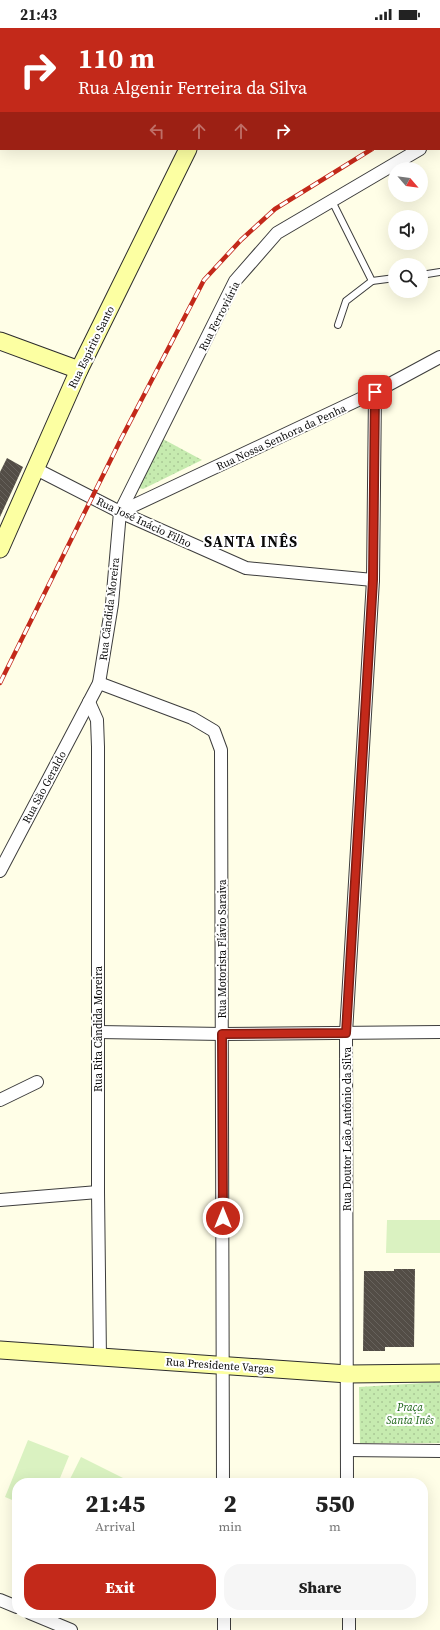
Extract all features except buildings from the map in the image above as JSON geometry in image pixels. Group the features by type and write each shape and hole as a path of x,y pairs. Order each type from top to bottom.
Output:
{"street":[{"name":"Rua Espírito Santo","path":"0,549 79,370 188,150"},
{"name":"Rua Ferroviária","path":"120,512 235,281 277,233 418,150"},
{"path":"0,341 79,370"},
{"name":"Rua Nossa Senhora da Penha","path":"120,512 375,392 440,357"},
{"name":"Rua Doutor Leão Antônio da Silva","path":"347,1478 348,1374 346,1033 373,580 375,392"},
{"name":"Rua José Inácio Filho","path":"36,469 120,512 246,568 373,580"},
{"name":"Rua Cândida Moreira","path":"89,702 99,683 112,604 120,512"},
{"name":"Rua Motorista Flávio Saraiva","path":"99,683 192,718 214,731 221,750 223,1478"},
{"name":"Rua São Geraldo","path":"0,871 89,702"},
{"name":"Rua Rita Cândida Moreira","path":"89,702 97,720 98,746 98,1192 100,1358"},
{"path":"99,1032 222,1034 440,1032"},
{"path":"0,1100 37,1082"},
{"path":"0,1200 98,1192"},
{"name":"Rua Presidente Vargas","path":"0,1350 348,1374 440,1373"},
{"path":"347,1450 440,1451"},
{"path":"0,1600 12,1606"},
{"path":"42,1618 71,1630"},
{"path":"224,1618 224,1630"},
{"path":"349,1618 349,1630"}],"lane":[{"path":"332,201 372,281"},
{"path":"428,274 440,272"},
{"path":"338,325 346,301 372,281 388,279"}],"green space":[{"path":"163,439 202,460 143,489 139,488"},
{"path":"387,1220 440,1220 440,1253 386,1253"},
{"name":"Praça Santa Inês","path":"440,1382 440,1443 360,1443 359,1387"},
{"path":"28,1440 69,1456 60,1478 13,1478"},
{"path":"81,1457 123,1478 70,1478"},
{"path":"12,1480 12,1500 5,1497"}],"railway":[{"path":"0,683 121,439 204,280 241,240 275,209 370,150"}],"district":[{"name":"SANTA INÊS","path":"251,542"}],"route":[{"path":"223,1218 222,1034 346,1033 373,580 375,392"}]}
